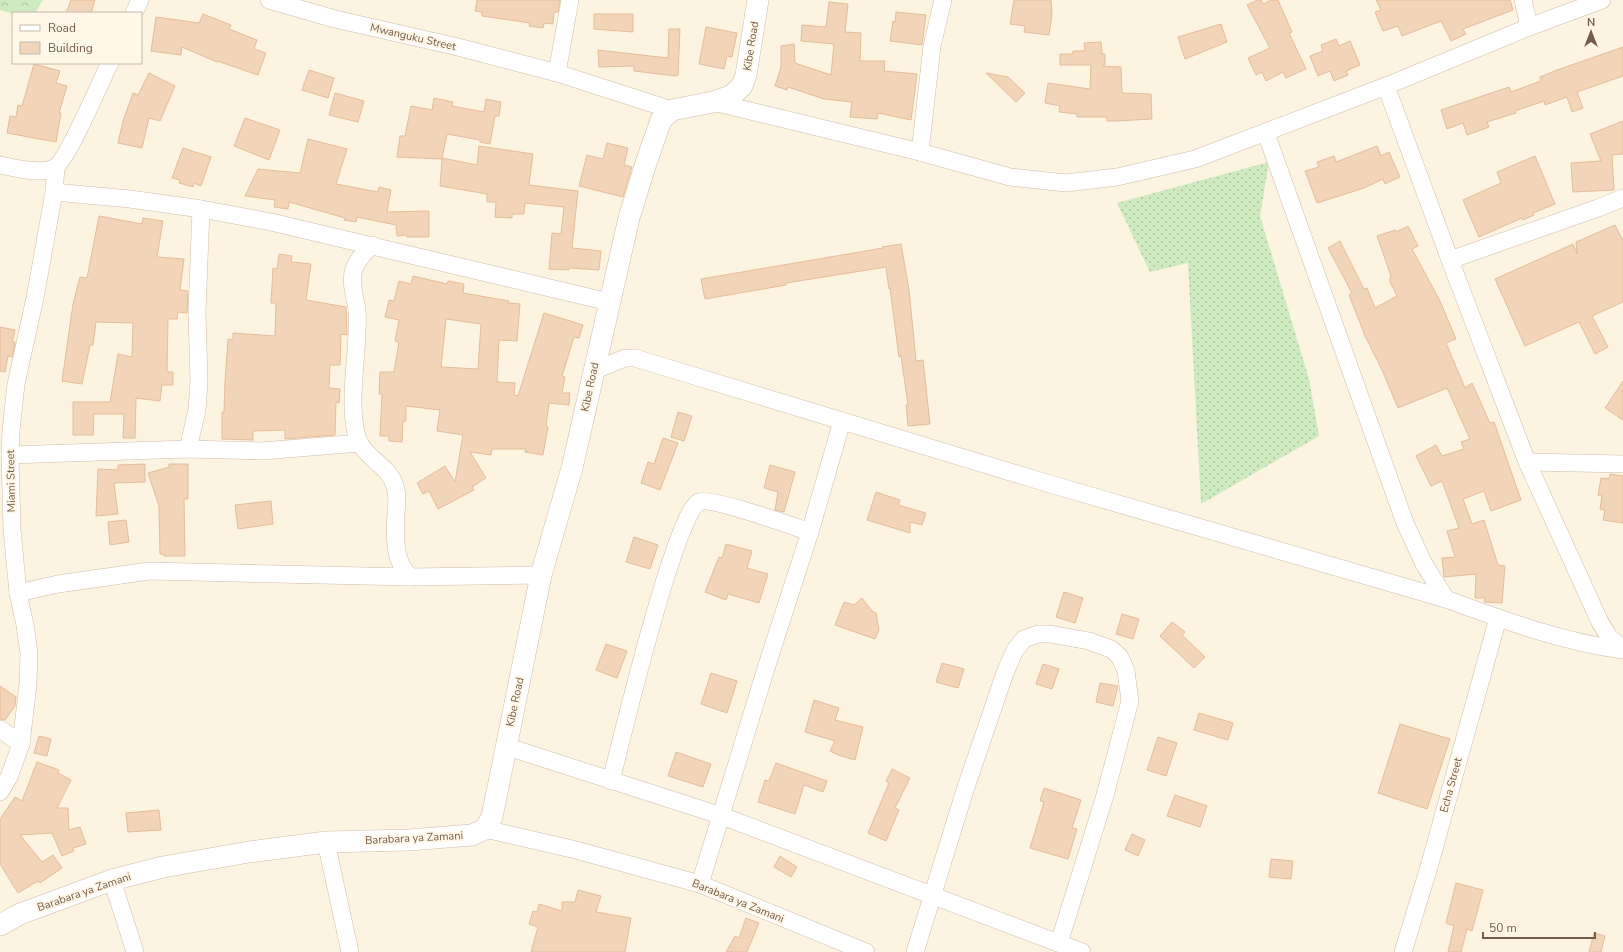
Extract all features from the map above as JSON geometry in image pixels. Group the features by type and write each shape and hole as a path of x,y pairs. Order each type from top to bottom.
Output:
{"street":[{"path":"134,12 140,0"},
{"name":"Mwanguku Street","path":"269,0 335,19 458,47 557,72 672,110"},
{"path":"557,72 570,0"},
{"name":"Kibe Road","path":"485,829 492,817 505,746 541,575 572,468 628,218 647,160 661,120 672,110 713,102 731,96 742,86 746,75 758,0"},
{"path":"920,152 932,46 943,0"},
{"path":"1523,0 1529,27"},
{"path":"713,102 920,152 1010,177 1066,183 1117,177 1195,159 1266,133 1386,86 1529,27 1602,0"},
{"path":"0,165 32,170 49,170 56,168 79,130 110,64"},
{"path":"1386,86 1527,462 1600,622 1609,637 1623,650"},
{"path":"1266,133 1405,523 1424,564 1446,599"},
{"name":"Miami Street","path":"0,792 9,777 21,744 28,684 29,653 18,593 12,529 10,455 5,430 35,298 54,192 56,168"},
{"path":"54,192 130,199 201,209 271,222 609,302"},
{"path":"1450,260 1623,198"},
{"path":"188,449 197,410 199,380 197,313 201,209"},
{"path":"372,245 362,255 353,270 352,281 357,326 353,410 360,443 391,476 395,486 397,494 395,524 397,546 401,564 410,577"},
{"path":"593,371 630,357 1050,484 1446,599 1498,618 1598,647 1623,650"},
{"path":"700,884 767,665 810,532 842,421"},
{"path":"10,455 188,449 262,451 360,443"},
{"path":"1527,462 1623,464"},
{"path":"611,780 633,692 677,543 691,510 700,502 714,503 755,514 810,532"},
{"path":"18,593 58,584 149,571 410,577 541,575"},
{"name":"Echa Street","path":"1403,952 1429,866 1498,618"},
{"path":"915,952 975,760 1005,673 1015,650 1024,639 1038,634 1050,634 1089,640 1111,650 1120,657 1126,671 1130,701 1104,799 1059,943"},
{"path":"0,729 21,744"},
{"path":"505,746 722,816 1082,952"},
{"name":"Barabara ya Zamani","path":"0,925 20,914 112,880 163,867 241,853 326,842 409,840 472,835 485,829 576,850 700,884 866,952"},
{"path":"326,842 350,952"},
{"path":"112,880 135,952"}],"green space":[{"path":"0,0 43,0 36,12 12,12 12,14 0,10"},
{"path":"1269,162 1260,216 1309,379 1319,436 1201,504 1188,263 1150,272 1117,203"}],"building":[{"path":"71,0 95,0 91,12 66,12"},
{"path":"477,0 560,0 558,12 554,12 553,24 544,23 543,28 529,26 530,23 482,16 482,12 475,11"},
{"path":"1014,0 1051,0 1052,15 1049,35 1024,32 1025,26 1010,24"},
{"path":"1257,0 1261,0 1263,4 1271,0 1278,0 1292,32 1289,33 1306,69 1286,78 1283,72 1266,81 1262,72 1256,75 1248,58 1270,48 1247,5"},
{"path":"1376,0 1510,0 1513,10 1463,29 1466,34 1451,41 1441,21 1402,36 1398,26 1383,31 1375,12 1381,10"},
{"path":"829,2 848,4 845,32 861,33 860,61 885,61 884,71 917,74 911,120 878,113 877,119 850,117 852,102 824,99 788,87 787,90 775,86 781,67 781,46 794,44 795,63 831,75 834,44 801,41 802,25 826,27"},
{"path":"896,12 926,15 922,45 890,41"},
{"path":"203,14 231,25 229,29 257,40 254,49 266,53 258,75 217,62 182,47 181,55 151,51 156,17 199,23"},
{"path":"594,14 633,14 633,32 594,29"},
{"path":"1221,24 1227,42 1185,59 1178,37"},
{"path":"706,27 737,33 732,57 727,56 724,69 699,64"},
{"path":"669,29 680,29 678,75 634,71 634,66 599,67 598,50 668,58"},
{"path":"1336,39 1339,46 1350,41 1360,65 1346,71 1348,75 1334,81 1330,71 1318,76 1310,56 1323,51 1321,45"},
{"path":"1101,42 1102,54 1105,54 1105,65 1102,66 1121,67 1122,93 1151,94 1152,119 1107,121 1107,117 1077,117 1077,114 1059,112 1060,106 1045,103 1048,83 1090,89 1091,65 1060,65 1060,54 1073,54 1073,51 1085,51 1084,43"},
{"path":"1623,47 1623,76 1577,92 1583,108 1572,112 1567,97 1545,105 1544,101 1515,111 1516,113 1487,122 1489,127 1467,135 1463,123 1447,129 1441,110 1509,87 1511,92 1541,81 1540,77 1557,70"},
{"path":"34,64 60,71 56,83 67,86 59,113 61,113 56,142 7,133 10,116 16,117 18,105 22,106"},
{"path":"309,70 334,78 328,98 302,90"},
{"path":"149,73 175,86 160,121 149,118 142,148 118,143 123,121 133,93 138,95"},
{"path":"986,73 1008,77 1025,93 1016,102"},
{"path":"335,93 364,101 358,122 329,115"},
{"path":"434,98 453,102 452,106 484,112 486,99 501,102 499,116 495,116 490,144 480,142 480,140 447,134 442,158 477,165 479,146 533,154 529,185 578,191 572,248 601,251 599,270 569,268 569,270 549,269 552,233 561,234 564,207 525,203 524,214 512,214 512,218 495,217 496,202 487,202 487,194 440,186 442,159 397,157 400,136 405,136 411,106 432,110"},
{"path":"245,118 280,130 269,160 234,146"},
{"path":"1623,121 1623,154 1612,155 1614,190 1573,192 1571,163 1601,161 1590,134"},
{"path":"308,139 347,149 336,184 378,192 379,187 391,190 387,212 429,211 429,237 407,237 407,235 397,236 396,225 357,217 356,222 344,220 345,218 289,202 288,209 274,207 275,200 245,196 258,169 300,173"},
{"path":"607,143 628,148 624,165 632,167 623,197 579,186 587,155 603,159"},
{"path":"1377,146 1381,156 1389,152 1400,177 1385,184 1383,179 1364,188 1317,203 1305,171 1319,167 1317,162 1334,156 1336,162"},
{"path":"183,148 211,157 201,186 194,183 193,187 179,183 180,180 172,178"},
{"path":"1535,156 1555,204 1533,213 1534,215 1523,220 1522,218 1479,237 1463,200 1501,183 1497,172"},
{"path":"99,216 142,224 143,218 163,221 157,257 184,259 180,290 188,291 187,313 178,312 177,319 168,319 167,372 173,372 173,385 162,385 160,401 136,398 135,438 123,438 124,414 94,414 93,435 73,435 73,402 110,402 118,354 132,357 133,323 96,322 93,345 90,345 82,384 62,381 73,304 80,277 87,278"},
{"path":"1615,225 1623,241 1623,302 1592,316 1608,347 1595,354 1579,322 1525,346 1495,279 1573,244 1577,254 1576,242"},
{"path":"1408,226 1418,246 1412,249 1440,301 1456,339 1446,343 1465,388 1472,383 1490,423 1494,422 1521,500 1491,511 1484,491 1463,499 1472,524 1484,520 1498,565 1505,566 1502,603 1484,602 1485,598 1475,598 1476,574 1444,577 1442,558 1455,557 1447,531 1459,528 1442,481 1431,486 1416,456 1436,445 1442,456 1464,449 1461,442 1470,439 1447,388 1398,408 1382,370 1365,336 1349,295 1352,293 1328,248 1340,241 1364,289 1367,288 1375,308 1397,296 1390,282 1391,276 1377,236 1395,230 1396,232"},
{"path":"901,244 909,290 916,361 923,360 930,424 908,426 906,405 908,405 901,356 899,357 886,267 786,283 786,285 705,299 701,279"},
{"path":"279,254 292,256 291,262 311,264 306,300 346,307 347,335 341,334 340,365 330,365 329,388 340,389 339,403 336,402 335,435 285,439 285,430 253,431 253,440 222,439 222,412 224,412 228,339 233,340 233,333 275,336 276,303 271,303 273,268 277,269"},
{"path":"413,276 447,284 448,281 464,284 463,293 509,301 508,303 520,304 517,341 499,340 497,382 515,383 514,395 518,396 544,313 583,325 579,338 574,337 562,376 565,377 562,393 570,393 569,405 549,403 546,426 548,427 543,455 525,452 526,449 492,449 491,455 470,452 486,478 472,487 474,490 438,509 429,491 423,494 417,483 445,466 455,482 463,435 437,431 440,410 406,406 406,421 403,421 402,442 389,441 389,436 380,436 382,394 379,394 380,372 394,372 399,342 395,341 399,320 385,317 389,300 394,301 399,281 411,284","holes":["446,319 481,324 478,369 441,367"]},
{"path":"0,327 15,330 12,342 15,342 12,357 8,356 5,372 0,371"},
{"path":"1623,381 1623,420 1605,408"},
{"path":"678,412 692,416 684,441 671,437"},
{"path":"663,438 678,443 660,490 641,483 648,462 654,464"},
{"path":"145,464 145,482 114,483 118,514 96,516 98,469 118,470 118,465"},
{"path":"169,464 188,464 188,499 184,499 185,556 164,556 164,554 160,554 159,506 148,473 169,467"},
{"path":"770,465 795,472 784,512 775,510 778,492 764,488"},
{"path":"1610,474 1623,476 1623,523 1603,520 1605,510 1600,509 1602,496 1598,495 1601,478 1609,479"},
{"path":"876,492 900,500 898,505 926,513 922,525 910,522 910,533 867,520"},
{"path":"271,501 273,524 238,529 235,505"},
{"path":"126,520 129,542 110,545 108,522"},
{"path":"634,537 658,545 650,569 626,562"},
{"path":"726,544 752,551 747,568 768,574 759,603 728,594 726,600 705,592 719,557 722,558"},
{"path":"1064,592 1083,598 1075,623 1056,617"},
{"path":"862,598 872,611 876,613 879,630 875,639 835,625 844,602 854,605"},
{"path":"1122,614 1139,619 1133,639 1116,634"},
{"path":"1172,622 1185,632 1182,635 1205,657 1194,668 1160,636"},
{"path":"606,644 627,651 617,678 596,670"},
{"path":"942,663 964,669 958,688 936,682"},
{"path":"1043,664 1059,669 1052,689 1036,684"},
{"path":"711,673 737,681 727,713 701,704"},
{"path":"1100,683 1118,686 1113,706 1096,702"},
{"path":"0,686 16,697 15,706 5,720 0,719"},
{"path":"814,700 839,708 835,720 863,727 855,760 830,751 835,741 805,732"},
{"path":"1199,713 1233,723 1228,740 1194,730"},
{"path":"1400,724 1450,739 1427,809 1378,793"},
{"path":"39,736 51,739 47,756 34,753"},
{"path":"1158,737 1177,743 1166,776 1147,770"},
{"path":"676,752 711,764 703,787 668,776"},
{"path":"37,762 59,770 58,773 71,780 57,808 68,808 69,830 80,827 86,844 73,848 74,851 62,856 52,833 20,835 42,862 53,855 62,868 40,883 38,881 18,893 0,864 0,819 15,797 22,801"},
{"path":"776,763 827,781 823,792 804,785 795,814 758,802 765,780 769,781"},
{"path":"892,769 910,778 895,808 899,810 886,841 868,833 889,783 886,781"},
{"path":"1044,788 1081,800 1072,828 1077,829 1068,859 1030,848 1044,802 1040,801"},
{"path":"1175,795 1207,806 1200,827 1167,816"},
{"path":"159,810 161,830 128,832 126,813"},
{"path":"1132,834 1145,840 1138,856 1125,850"},
{"path":"780,856 797,867 791,877 774,867"},
{"path":"1271,859 1293,861 1291,879 1269,877"},
{"path":"1456,883 1483,890 1472,931 1467,929 1461,952 1448,952 1454,926 1446,923"},
{"path":"578,890 601,896 596,912 631,918 625,952 531,952 538,927 529,924 533,911 537,912 539,904 562,911 562,902 575,902"},
{"path":"746,918 759,923 747,952 726,952 735,936 739,938"},
{"path":"1594,933 1605,936 1601,952 1589,952"}]}
